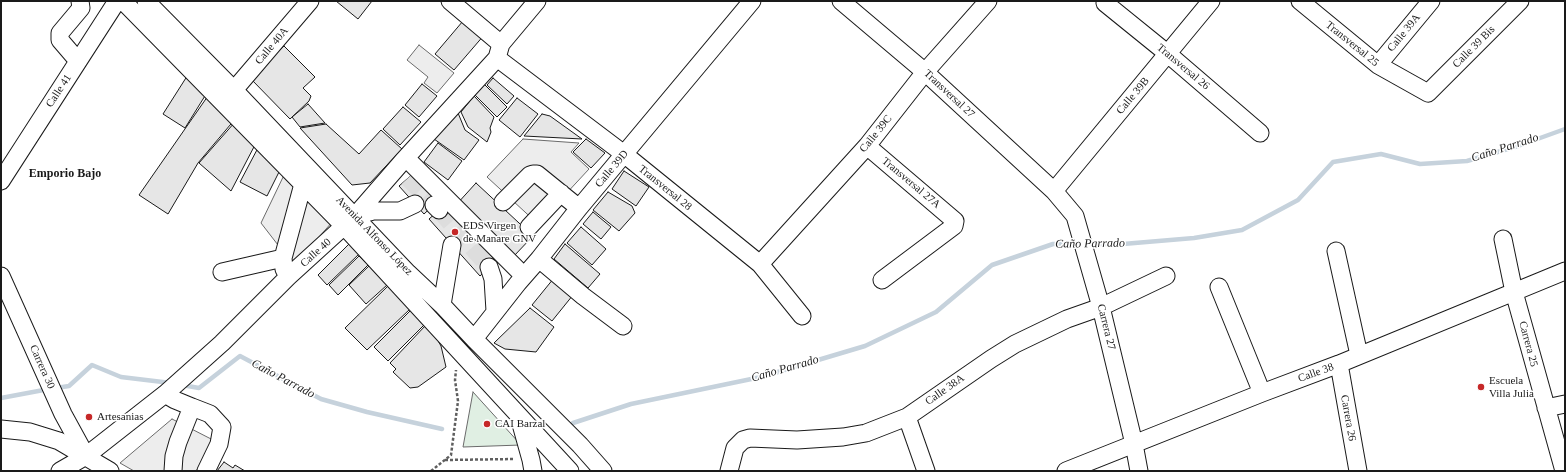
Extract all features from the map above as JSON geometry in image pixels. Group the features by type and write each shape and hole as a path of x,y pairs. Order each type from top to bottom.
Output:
{"street":[{"path":"78,61 60,40 60,33 81,8 80,1"},
{"name":"Calle 41","path":"1,181 117,1"},
{"name":"Avenida Alfonso López","path":"123,1 302,184 350,222 442,305 474,339 580,444 603,471"},
{"name":"Avenida Alfonso López","path":"146,1 234,90 350,222 458,351 518,413 570,471"},
{"name":"Calle 40A","path":"234,90 310,1"},
{"name":"Transversal 28","path":"450,1 499,51 760,264 802,316"},
{"name":"Calle 40","path":"60,471 86,456 168,391 222,343 288,277 350,222 499,51 537,1"},
{"name":"Calle 39D","path":"474,339 495,311 624,154 752,1"},
{"name":"Transversal 27","path":"841,1 926,72 1054,191"},
{"name":"Calle 39C","path":"760,264 867,146 926,72 988,1"},
{"name":"Calle 39B","path":"1054,191 1211,1"},
{"name":"Transversal 25","path":"1300,1 1378,65 1428,92"},
{"name":"Calle 39A","path":"1378,65 1431,1"},
{"name":"Calle 39 Bis","path":"1428,92 1520,1"},
{"name":"Transversal 26","path":"1105,3 1168,54 1260,133"},
{"name":"Transversal 27A","path":"867,146 954,219 954,226 882,280"},
{"path":"406,158 524,276"},
{"path":"502,202 530,174 537,174 580,208"},
{"path":"390,177 400,176 408,178"},
{"path":"288,277 284,269 283,258 302,184"},
{"name":"Carrera 27","path":"1054,191 1075,216 1101,308 1134,444 1139,471"},
{"path":"529,227 561,193"},
{"path":"350,222 373,211 400,211 415,204"},
{"name":"Carrera 25","path":"1503,239 1514,292 1564,471"},
{"path":"442,305 452,245"},
{"path":"1336,251 1359,356"},
{"path":"222,272 283,258"},
{"path":"539,259 583,296 623,326"},
{"path":"489,267 494,286 495,311"},
{"name":"Calle 38","path":"1066,471 1359,356 1565,271"},
{"name":"Carrera 30","path":"1,276 64,414 86,456"},
{"name":"Calle 38A","path":"729,471 735,448 743,440 750,438 797,440 843,437 866,433 907,417 991,358 1015,344 1067,319 1101,308 1166,276"},
{"path":"1219,287 1262,393"},
{"name":"Carrera 26","path":"1339,364 1358,471"},
{"path":"168,391 175,400 210,414 222,426 219,444 206,471"},
{"path":"1546,408 1565,404"},
{"path":"173,471 174,456 178,442 192,408"},
{"path":"518,413 532,465"},
{"path":"907,417 926,471"},
{"path":"1,429 23,431 45,436 86,456 110,471"}],"path":[{"path":"431,471 451,455 456,428 458,401 455,380 458,351"},
{"path":"445,460 497,458 532,465"}],"green space":[{"path":"473,392 521,445 463,447"}],"shaded area":[{"path":"419,45 454,73 437,93 424,83 428,77 407,60"},
{"path":"523,139 579,143 571,152 589,169 538,224 487,177"},
{"path":"285,173 333,221 292,268 288,258 261,223"},
{"path":"172,419 215,441 196,471 134,471 120,463"}],"building":[{"path":"336,1 372,1 358,19"},
{"path":"463,21 485,34 454,70 435,54"},
{"path":"284,46 315,77 303,88 311,96 309,101 290,119 251,79"},
{"path":"191,70 208,91 185,128 163,114"},
{"path":"493,78 514,96 507,104 487,85"},
{"path":"422,84 437,96 419,117 405,105"},
{"path":"484,84 507,107 497,117 475,95"},
{"path":"210,93 236,118 198,163 168,214 139,195"},
{"path":"474,96 494,117 487,142 468,127 461,112"},
{"path":"517,98 538,114 520,137 499,120"},
{"path":"308,104 325,123 300,127 292,117"},
{"path":"403,107 421,122 400,145 383,129"},
{"path":"456,108 465,130 479,140 464,160 434,139"},
{"path":"542,114 550,116 582,139 524,136"},
{"path":"235,122 257,141 231,191 199,163"},
{"path":"326,124 359,154 381,130 402,149 370,183 352,185 300,128"},
{"path":"586,139 605,153 591,168 573,152"},
{"path":"438,143 462,161 448,180 424,162"},
{"path":"259,146 281,168 267,196 240,182"},
{"path":"624,171 649,187 636,206 612,189"},
{"path":"415,172 440,199 424,214 399,186"},
{"path":"476,183 533,236 513,257 456,205"},
{"path":"608,192 632,206 635,213 619,231 593,210"},
{"name":"EDS Virgen de Manare GNV","path":"445,205 496,261 480,276 429,219"},
{"path":"593,212 611,227 601,239 583,224"},
{"path":"581,227 606,249 592,265 567,243"},
{"path":"350,243 360,253 327,285 318,275"},
{"path":"565,244 600,274 588,288 554,259"},
{"path":"359,256 368,265 338,295 329,285"},
{"path":"369,266 387,285 366,304 349,285"},
{"path":"554,278 573,295 552,321 532,305"},
{"path":"388,286 410,309 367,350 345,328"},
{"path":"530,308 554,327 536,352 505,349 494,343"},
{"path":"411,310 425,324 388,361 374,347"},
{"path":"426,325 433,332 441,346 446,367 418,387 410,388 393,372 396,369 390,363"},
{"path":"224,462 233,468 235,465 245,471 217,471"}],"waterway":[{"name":"Caño Parrado","path":"1087,244 1123,244 1194,238 1242,230 1298,200 1333,162 1381,154 1420,164 1467,161 1518,146 1565,129"},
{"name":"Caño Parrado","path":"573,423 631,404 761,377 865,346 936,312 992,265 1053,244 1079,244"},
{"name":"Caño Parrado","path":"182,385 199,388 240,356 321,399 367,412 442,429"},
{"name":"Caño Parrado","path":"56,388 69,386 92,365 121,377 171,383"},
{"name":"Caño Parrado","path":"1,398 49,389"}],"tunnel":[{"path":"408,178 434,205"},
{"path":"439,210 489,267"}],"place":[{"name":"EDS Virgen de Manare GNV","path":"455,232"},
{"name":"Escuela Villa Julia","path":"1481,387"},
{"name":"Artesanias","path":"89,417"},
{"name":"CAI Barzal","path":"487,424"}],"district":[{"name":"Emporio Bajo","path":"65,174"}]}
